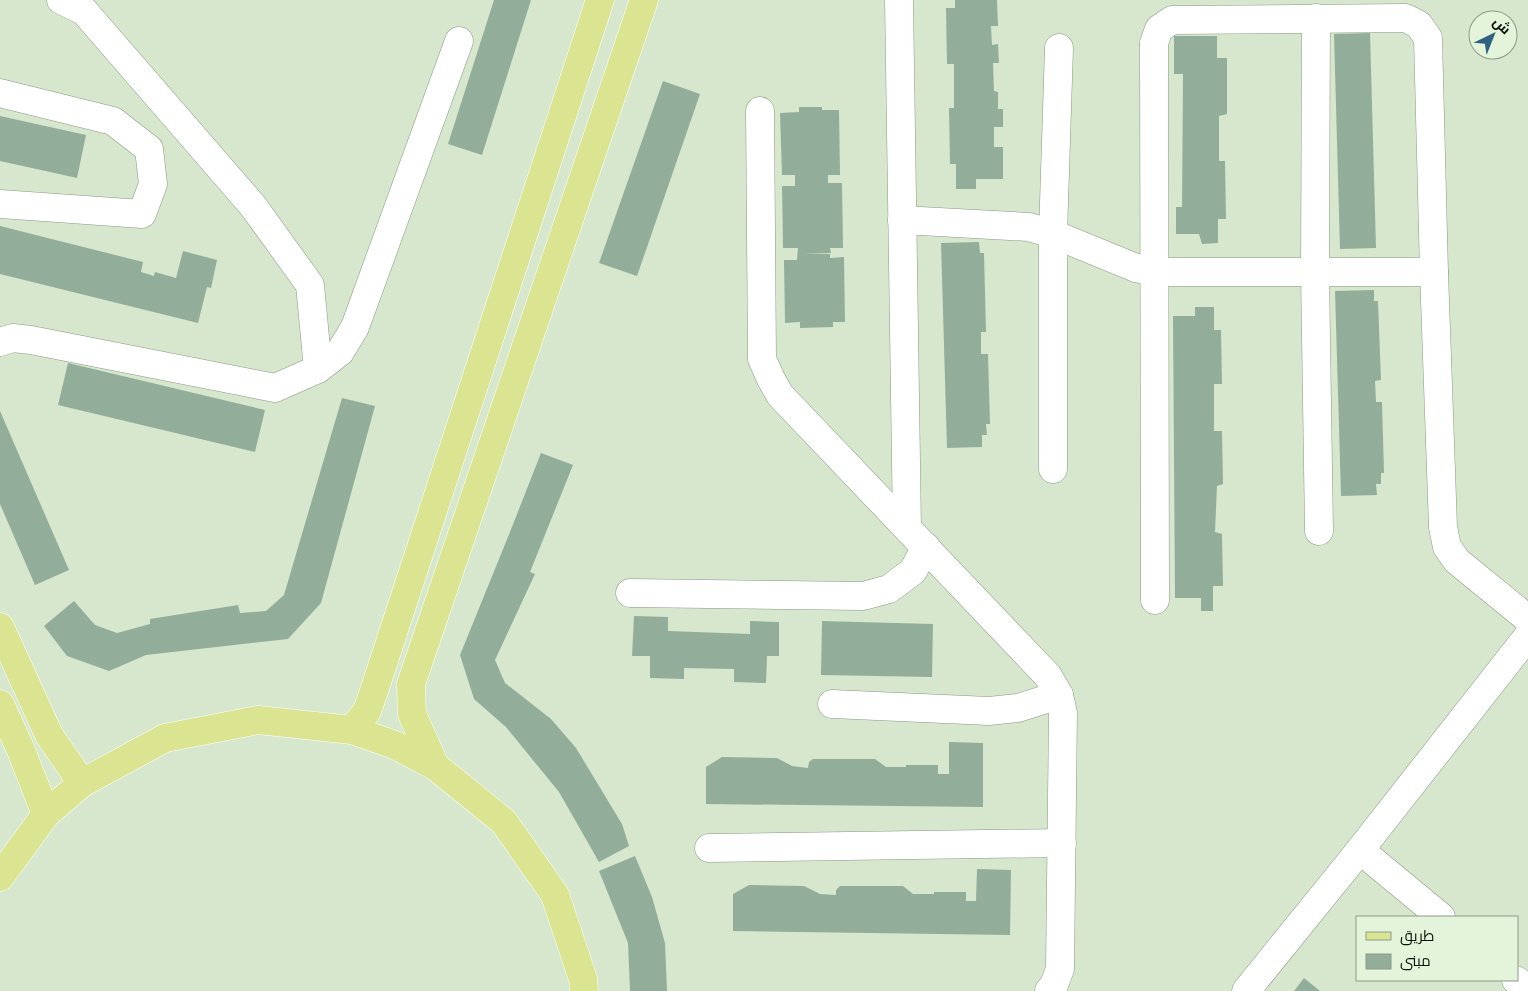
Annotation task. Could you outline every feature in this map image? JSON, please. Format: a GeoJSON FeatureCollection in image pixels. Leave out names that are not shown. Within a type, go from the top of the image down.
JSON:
{"type":"FeatureCollection","features":[{"type":"Feature","properties":{"kind":"main road"},"geometry":{"type":"LineString","coordinates":[[352,730],[367,711],[375,688],[600,0]]}},
{"type":"Feature","properties":{"kind":"main road"},"geometry":{"type":"LineString","coordinates":[[435,766],[412,714],[411,684],[644,0]]}},
{"type":"Feature","properties":{"kind":"main road"},"geometry":{"type":"LineString","coordinates":[[0,627],[49,735],[82,783]]}},
{"type":"Feature","properties":{"kind":"main road"},"geometry":{"type":"LineString","coordinates":[[0,704],[46,814]]}},
{"type":"Feature","properties":{"kind":"main road"},"geometry":{"type":"LineString","coordinates":[[0,877],[46,814],[82,783],[165,738],[258,720],[352,730],[395,745],[435,766],[504,822],[555,895],[583,979],[584,991]]}},
{"type":"Feature","properties":{"kind":"street"},"geometry":{"type":"LineString","coordinates":[[61,0],[84,10],[253,206],[310,285],[318,369]]}},
{"type":"Feature","properties":{"kind":"street"},"geometry":{"type":"LineString","coordinates":[[630,593],[863,596],[889,589],[913,571],[916,538],[902,220],[898,0]]}},
{"type":"Feature","properties":{"kind":"street"},"geometry":{"type":"LineString","coordinates":[[1316,18],[1315,272],[1319,531]]}},
{"type":"Feature","properties":{"kind":"street"},"geometry":{"type":"LineString","coordinates":[[1155,600],[1154,43],[1159,29],[1172,20],[1406,18],[1419,25],[1428,38],[1443,527],[1447,547],[1457,561],[1528,619]]}},
{"type":"Feature","properties":{"kind":"street"},"geometry":{"type":"LineString","coordinates":[[0,342],[13,338],[31,340],[275,388],[318,369],[340,352],[355,327],[459,40]]}},
{"type":"Feature","properties":{"kind":"street"},"geometry":{"type":"LineString","coordinates":[[1053,469],[1053,234],[1059,48]]}},
{"type":"Feature","properties":{"kind":"street"},"geometry":{"type":"LineString","coordinates":[[0,93],[113,121],[149,149],[153,184],[142,214],[0,204]]}},
{"type":"Feature","properties":{"kind":"street"},"geometry":{"type":"LineString","coordinates":[[760,111],[762,359],[771,379],[780,395],[1048,676],[1059,695],[1063,713],[1062,843],[1060,968],[1056,989]]}},
{"type":"Feature","properties":{"kind":"street"},"geometry":{"type":"LineString","coordinates":[[902,220],[1029,227],[1053,234],[1136,268],[1154,272],[1434,272]]}},
{"type":"Feature","properties":{"kind":"street"},"geometry":{"type":"LineString","coordinates":[[1246,991],[1360,850],[1528,636]]}},
{"type":"Feature","properties":{"kind":"street"},"geometry":{"type":"LineString","coordinates":[[832,704],[989,711],[1018,708],[1059,695]]}},
{"type":"Feature","properties":{"kind":"street"},"geometry":{"type":"LineString","coordinates":[[709,848],[1062,843]]}},
{"type":"Feature","properties":{"kind":"street"},"geometry":{"type":"LineString","coordinates":[[1360,850],[1440,916]]}},
{"type":"Feature","properties":{"kind":"street"},"geometry":{"type":"LineString","coordinates":[[1517,981],[1528,990]]}},
{"type":"Feature","properties":{"kind":"building"},"geometry":{"type":"Polygon","coordinates":[[[494,0],[531,0],[482,155],[448,144],[494,0]]]}},
{"type":"Feature","properties":{"kind":"building"},"geometry":{"type":"Polygon","coordinates":[[[955,0],[997,0],[998,26],[991,26],[992,45],[998,44],[999,63],[993,63],[994,91],[998,92],[998,109],[1003,109],[1003,127],[994,127],[994,147],[1003,147],[1003,179],[976,179],[976,189],[956,189],[956,164],[950,164],[949,108],[954,108],[954,64],[947,64],[946,8],[955,8],[955,0]]]}},
{"type":"Feature","properties":{"kind":"building"},"geometry":{"type":"Polygon","coordinates":[[[1370,33],[1376,248],[1340,249],[1334,34],[1370,33]]]}},
{"type":"Feature","properties":{"kind":"building"},"geometry":{"type":"Polygon","coordinates":[[[1174,36],[1217,36],[1217,58],[1227,58],[1227,114],[1219,116],[1219,161],[1225,161],[1226,219],[1218,219],[1218,243],[1202,244],[1199,234],[1176,234],[1176,207],[1182,207],[1183,74],[1174,74],[1174,36]]]}},
{"type":"Feature","properties":{"kind":"building"},"geometry":{"type":"Polygon","coordinates":[[[663,81],[700,94],[637,276],[599,263],[663,81]]]}},
{"type":"Feature","properties":{"kind":"building"},"geometry":{"type":"Polygon","coordinates":[[[799,107],[822,107],[822,110],[839,110],[840,175],[828,175],[828,183],[842,183],[843,248],[830,248],[831,253],[803,254],[830,254],[830,258],[844,257],[845,322],[833,322],[833,327],[800,328],[800,322],[785,323],[784,260],[797,260],[798,248],[783,248],[782,186],[795,186],[795,175],[782,175],[780,113],[799,112],[799,107]]]}},
{"type":"Feature","properties":{"kind":"building"},"geometry":{"type":"Polygon","coordinates":[[[0,116],[86,135],[77,178],[0,161],[0,116]]]}},
{"type":"Feature","properties":{"kind":"building"},"geometry":{"type":"Polygon","coordinates":[[[0,226],[143,262],[141,272],[154,276],[155,272],[176,278],[183,251],[217,260],[211,288],[207,287],[198,323],[0,274],[0,226]]]}},
{"type":"Feature","properties":{"kind":"building"},"geometry":{"type":"Polygon","coordinates":[[[979,242],[980,253],[984,253],[986,332],[981,332],[981,354],[988,354],[990,424],[986,424],[987,435],[982,435],[982,447],[947,448],[941,243],[979,242]]]}},
{"type":"Feature","properties":{"kind":"building"},"geometry":{"type":"Polygon","coordinates":[[[1374,290],[1374,301],[1378,301],[1381,380],[1375,381],[1376,402],[1382,402],[1384,473],[1381,473],[1381,484],[1376,484],[1377,495],[1341,496],[1335,291],[1374,290]]]}},
{"type":"Feature","properties":{"kind":"building"},"geometry":{"type":"Polygon","coordinates":[[[1195,307],[1214,307],[1214,330],[1221,330],[1222,384],[1214,384],[1214,431],[1222,431],[1223,484],[1217,486],[1215,532],[1222,534],[1223,586],[1213,586],[1213,611],[1201,611],[1201,598],[1175,598],[1173,316],[1195,316],[1195,307]]]}},
{"type":"Feature","properties":{"kind":"building"},"geometry":{"type":"Polygon","coordinates":[[[68,363],[265,410],[255,452],[58,405],[68,363]]]}},
{"type":"Feature","properties":{"kind":"building"},"geometry":{"type":"Polygon","coordinates":[[[342,398],[375,406],[321,603],[288,639],[146,655],[109,671],[67,656],[44,626],[74,601],[95,625],[117,633],[150,624],[150,619],[238,605],[240,613],[266,611],[284,595],[342,398]]]}},
{"type":"Feature","properties":{"kind":"building"},"geometry":{"type":"Polygon","coordinates":[[[0,411],[69,570],[35,585],[0,504],[0,411]]]}},
{"type":"Feature","properties":{"kind":"building"},"geometry":{"type":"Polygon","coordinates":[[[541,453],[573,465],[530,572],[535,574],[495,660],[505,683],[551,719],[576,748],[622,824],[629,846],[599,862],[559,792],[506,727],[474,699],[460,655],[541,453]]]}},
{"type":"Feature","properties":{"kind":"building"},"geometry":{"type":"Polygon","coordinates":[[[634,616],[668,617],[668,631],[750,634],[750,621],[779,622],[779,656],[767,656],[766,683],[734,682],[734,669],[684,668],[684,679],[650,678],[650,656],[632,656],[634,616]]]}},
{"type":"Feature","properties":{"kind":"building"},"geometry":{"type":"Polygon","coordinates":[[[822,621],[933,624],[932,677],[821,675],[822,621]]]}},
{"type":"Feature","properties":{"kind":"building"},"geometry":{"type":"Polygon","coordinates":[[[949,742],[983,743],[983,807],[706,804],[706,767],[722,757],[777,758],[792,766],[808,768],[809,762],[813,759],[875,759],[886,767],[938,765],[938,774],[949,774],[949,742]]]}},
{"type":"Feature","properties":{"kind":"building"},"geometry":{"type":"Polygon","coordinates":[[[635,856],[652,897],[665,943],[667,991],[630,991],[628,943],[599,871],[635,856]]]}},
{"type":"Feature","properties":{"kind":"building"},"geometry":{"type":"Polygon","coordinates":[[[977,869],[1011,870],[1010,935],[733,931],[733,894],[749,885],[804,886],[820,894],[836,895],[836,890],[840,886],[903,886],[913,894],[966,892],[966,901],[976,901],[977,869]]]}},
{"type":"Feature","properties":{"kind":"building"},"geometry":{"type":"Polygon","coordinates":[[[1304,978],[1320,991],[1294,991],[1304,978]]]}}]}
